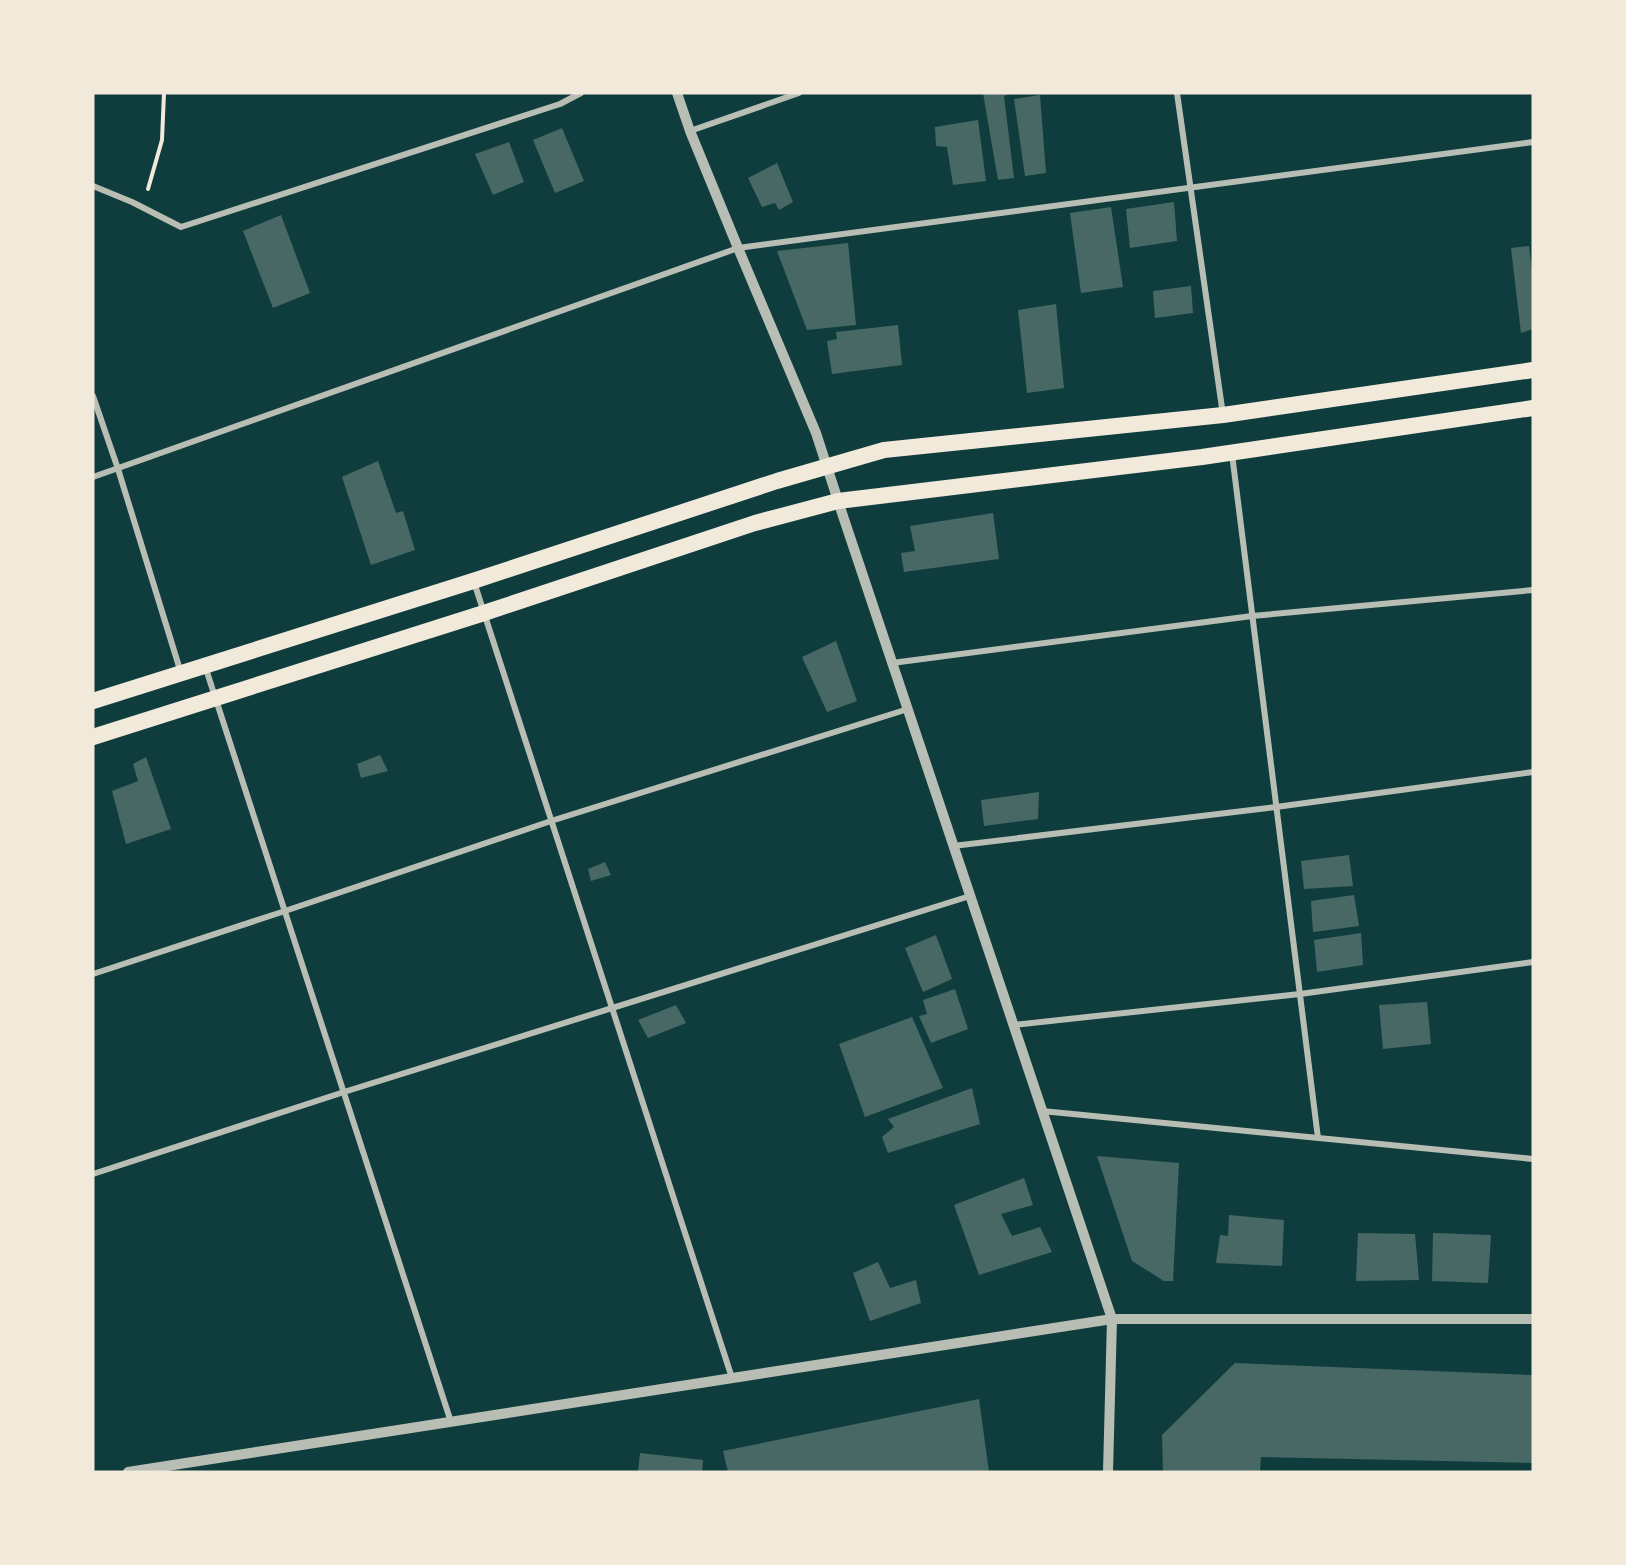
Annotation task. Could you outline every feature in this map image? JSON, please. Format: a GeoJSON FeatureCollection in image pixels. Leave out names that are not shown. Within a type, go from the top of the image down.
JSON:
{"type":"FeatureCollection","features":[{"type":"Feature","properties":{"kind":"highway"},"geometry":{"type":"LineString","coordinates":[[93,701],[473,581],[766,485],[884,450],[1223,415],[1533,370]]}},
{"type":"Feature","properties":{"kind":"highway"},"geometry":{"type":"LineString","coordinates":[[93,737],[756,524],[838,501],[1232,453],[1533,408]]}},
{"type":"Feature","properties":{"kind":"street"},"geometry":{"type":"LineString","coordinates":[[93,186],[181,227],[560,104],[581,93]]}},
{"type":"Feature","properties":{"kind":"street"},"geometry":{"type":"LineString","coordinates":[[677,93],[690,131],[816,433],[1112,1319],[1108,1472]]}},
{"type":"Feature","properties":{"kind":"street"},"geometry":{"type":"LineString","coordinates":[[690,131],[799,93]]}},
{"type":"Feature","properties":{"kind":"street"},"geometry":{"type":"LineString","coordinates":[[1177,93],[1223,415]]}},
{"type":"Feature","properties":{"kind":"street"},"geometry":{"type":"LineString","coordinates":[[93,477],[738,248],[1533,142]]}},
{"type":"Feature","properties":{"kind":"street"},"geometry":{"type":"LineString","coordinates":[[93,396],[118,469],[181,674]]}},
{"type":"Feature","properties":{"kind":"street"},"geometry":{"type":"LineString","coordinates":[[1232,453],[1318,1138]]}},
{"type":"Feature","properties":{"kind":"street"},"geometry":{"type":"LineString","coordinates":[[473,581],[732,1378]]}},
{"type":"Feature","properties":{"kind":"street"},"geometry":{"type":"LineString","coordinates":[[892,663],[1252,616],[1533,590]]}},
{"type":"Feature","properties":{"kind":"street"},"geometry":{"type":"LineString","coordinates":[[205,665],[451,1422]]}},
{"type":"Feature","properties":{"kind":"street"},"geometry":{"type":"LineString","coordinates":[[93,974],[551,821],[908,709]]}},
{"type":"Feature","properties":{"kind":"street"},"geometry":{"type":"LineString","coordinates":[[953,846],[1276,807],[1533,772]]}},
{"type":"Feature","properties":{"kind":"street"},"geometry":{"type":"LineString","coordinates":[[93,1174],[344,1092],[970,896]]}},
{"type":"Feature","properties":{"kind":"street"},"geometry":{"type":"LineString","coordinates":[[1013,1025],[1300,994],[1533,962]]}},
{"type":"Feature","properties":{"kind":"street"},"geometry":{"type":"LineString","coordinates":[[1042,1111],[1533,1159]]}},
{"type":"Feature","properties":{"kind":"street"},"geometry":{"type":"LineString","coordinates":[[128,1472],[1112,1319],[1533,1319]]}},
{"type":"Feature","properties":{"kind":"path"},"geometry":{"type":"LineString","coordinates":[[142,207],[162,140],[164,93]]}},
{"type":"Feature","properties":{"kind":"building"},"geometry":{"type":"Polygon","coordinates":[[[983,93],[1012,93],[1004,96],[1014,178],[998,180],[983,93]]]}},
{"type":"Feature","properties":{"kind":"building"},"geometry":{"type":"Polygon","coordinates":[[[1040,95],[1046,173],[1025,176],[1014,99],[1040,95]]]}},
{"type":"Feature","properties":{"kind":"building"},"geometry":{"type":"Polygon","coordinates":[[[978,120],[986,181],[953,185],[947,147],[936,146],[935,127],[978,120]]]}},
{"type":"Feature","properties":{"kind":"building"},"geometry":{"type":"Polygon","coordinates":[[[562,128],[584,181],[555,193],[533,140],[562,128]]]}},
{"type":"Feature","properties":{"kind":"building"},"geometry":{"type":"Polygon","coordinates":[[[509,142],[524,182],[493,195],[475,154],[509,142]]]}},
{"type":"Feature","properties":{"kind":"building"},"geometry":{"type":"Polygon","coordinates":[[[777,163],[793,202],[779,210],[775,203],[762,207],[748,178],[777,163]]]}},
{"type":"Feature","properties":{"kind":"building"},"geometry":{"type":"Polygon","coordinates":[[[1174,202],[1177,241],[1130,248],[1126,209],[1174,202]]]}},
{"type":"Feature","properties":{"kind":"building"},"geometry":{"type":"Polygon","coordinates":[[[1111,207],[1123,287],[1081,293],[1070,213],[1111,207]]]}},
{"type":"Feature","properties":{"kind":"building"},"geometry":{"type":"Polygon","coordinates":[[[281,215],[310,293],[273,308],[243,231],[281,215]]]}},
{"type":"Feature","properties":{"kind":"building"},"geometry":{"type":"Polygon","coordinates":[[[848,243],[856,325],[807,330],[777,251],[848,243]]]}},
{"type":"Feature","properties":{"kind":"building"},"geometry":{"type":"Polygon","coordinates":[[[1529,246],[1533,279],[1533,329],[1521,333],[1511,248],[1529,246]]]}},
{"type":"Feature","properties":{"kind":"building"},"geometry":{"type":"Polygon","coordinates":[[[1191,286],[1193,313],[1155,318],[1153,291],[1191,286]]]}},
{"type":"Feature","properties":{"kind":"building"},"geometry":{"type":"Polygon","coordinates":[[[1056,304],[1064,388],[1027,393],[1018,310],[1056,304]]]}},
{"type":"Feature","properties":{"kind":"building"},"geometry":{"type":"Polygon","coordinates":[[[898,325],[902,365],[832,374],[827,341],[837,339],[836,332],[898,325]]]}},
{"type":"Feature","properties":{"kind":"building"},"geometry":{"type":"Polygon","coordinates":[[[378,461],[396,513],[403,511],[415,550],[371,565],[342,477],[378,461]]]}},
{"type":"Feature","properties":{"kind":"building"},"geometry":{"type":"Polygon","coordinates":[[[993,513],[999,559],[904,572],[901,553],[915,551],[910,526],[993,513]]]}},
{"type":"Feature","properties":{"kind":"building"},"geometry":{"type":"Polygon","coordinates":[[[836,641],[857,701],[827,712],[802,657],[836,641]]]}},
{"type":"Feature","properties":{"kind":"building"},"geometry":{"type":"Polygon","coordinates":[[[380,755],[388,771],[361,778],[357,764],[380,755]]]}},
{"type":"Feature","properties":{"kind":"building"},"geometry":{"type":"Polygon","coordinates":[[[146,757],[171,829],[126,844],[112,791],[138,781],[133,764],[146,757]]]}},
{"type":"Feature","properties":{"kind":"building"},"geometry":{"type":"Polygon","coordinates":[[[1039,792],[1038,819],[984,826],[981,800],[1039,792]]]}},
{"type":"Feature","properties":{"kind":"building"},"geometry":{"type":"Polygon","coordinates":[[[1349,855],[1353,886],[1304,889],[1301,861],[1349,855]]]}},
{"type":"Feature","properties":{"kind":"building"},"geometry":{"type":"Polygon","coordinates":[[[605,862],[611,875],[591,881],[588,869],[605,862]]]}},
{"type":"Feature","properties":{"kind":"building"},"geometry":{"type":"Polygon","coordinates":[[[1354,895],[1359,926],[1313,932],[1311,901],[1354,895]]]}},
{"type":"Feature","properties":{"kind":"building"},"geometry":{"type":"Polygon","coordinates":[[[1361,933],[1363,965],[1317,972],[1314,940],[1361,933]]]}},
{"type":"Feature","properties":{"kind":"building"},"geometry":{"type":"Polygon","coordinates":[[[936,935],[952,979],[923,992],[905,948],[936,935]]]}},
{"type":"Feature","properties":{"kind":"building"},"geometry":{"type":"Polygon","coordinates":[[[955,989],[968,1029],[931,1043],[919,1016],[927,1014],[923,1000],[955,989]]]}},
{"type":"Feature","properties":{"kind":"building"},"geometry":{"type":"Polygon","coordinates":[[[1427,1002],[1431,1044],[1383,1049],[1379,1005],[1427,1002]]]}},
{"type":"Feature","properties":{"kind":"building"},"geometry":{"type":"Polygon","coordinates":[[[676,1005],[686,1023],[648,1038],[638,1020],[676,1005]]]}},
{"type":"Feature","properties":{"kind":"building"},"geometry":{"type":"Polygon","coordinates":[[[912,1017],[943,1088],[865,1117],[839,1044],[912,1017]]]}},
{"type":"Feature","properties":{"kind":"building"},"geometry":{"type":"Polygon","coordinates":[[[972,1088],[980,1124],[888,1153],[882,1137],[894,1127],[888,1119],[972,1088]]]}},
{"type":"Feature","properties":{"kind":"building"},"geometry":{"type":"Polygon","coordinates":[[[1097,1156],[1179,1163],[1173,1281],[1164,1281],[1132,1261],[1097,1156]]]}},
{"type":"Feature","properties":{"kind":"building"},"geometry":{"type":"Polygon","coordinates":[[[1024,1178],[1033,1205],[1001,1214],[1012,1236],[1040,1227],[1052,1252],[979,1275],[954,1205],[1024,1178]]]}},
{"type":"Feature","properties":{"kind":"building"},"geometry":{"type":"Polygon","coordinates":[[[1229,1215],[1284,1220],[1282,1266],[1216,1263],[1220,1235],[1228,1236],[1229,1215]]]}},
{"type":"Feature","properties":{"kind":"building"},"geometry":{"type":"Polygon","coordinates":[[[1358,1233],[1415,1234],[1419,1280],[1356,1281],[1358,1233]]]}},
{"type":"Feature","properties":{"kind":"building"},"geometry":{"type":"Polygon","coordinates":[[[1433,1233],[1491,1235],[1488,1283],[1432,1281],[1433,1233]]]}},
{"type":"Feature","properties":{"kind":"building"},"geometry":{"type":"Polygon","coordinates":[[[878,1262],[890,1288],[916,1280],[921,1303],[870,1321],[853,1273],[878,1262]]]}},
{"type":"Feature","properties":{"kind":"building"},"geometry":{"type":"Polygon","coordinates":[[[1235,1363],[1533,1375],[1533,1463],[1261,1457],[1260,1472],[1163,1472],[1162,1435],[1235,1363]]]}},
{"type":"Feature","properties":{"kind":"building"},"geometry":{"type":"Polygon","coordinates":[[[979,1399],[989,1472],[728,1472],[723,1451],[979,1399]]]}},
{"type":"Feature","properties":{"kind":"building"},"geometry":{"type":"Polygon","coordinates":[[[640,1453],[703,1460],[702,1472],[638,1472],[640,1453]]]}}]}
